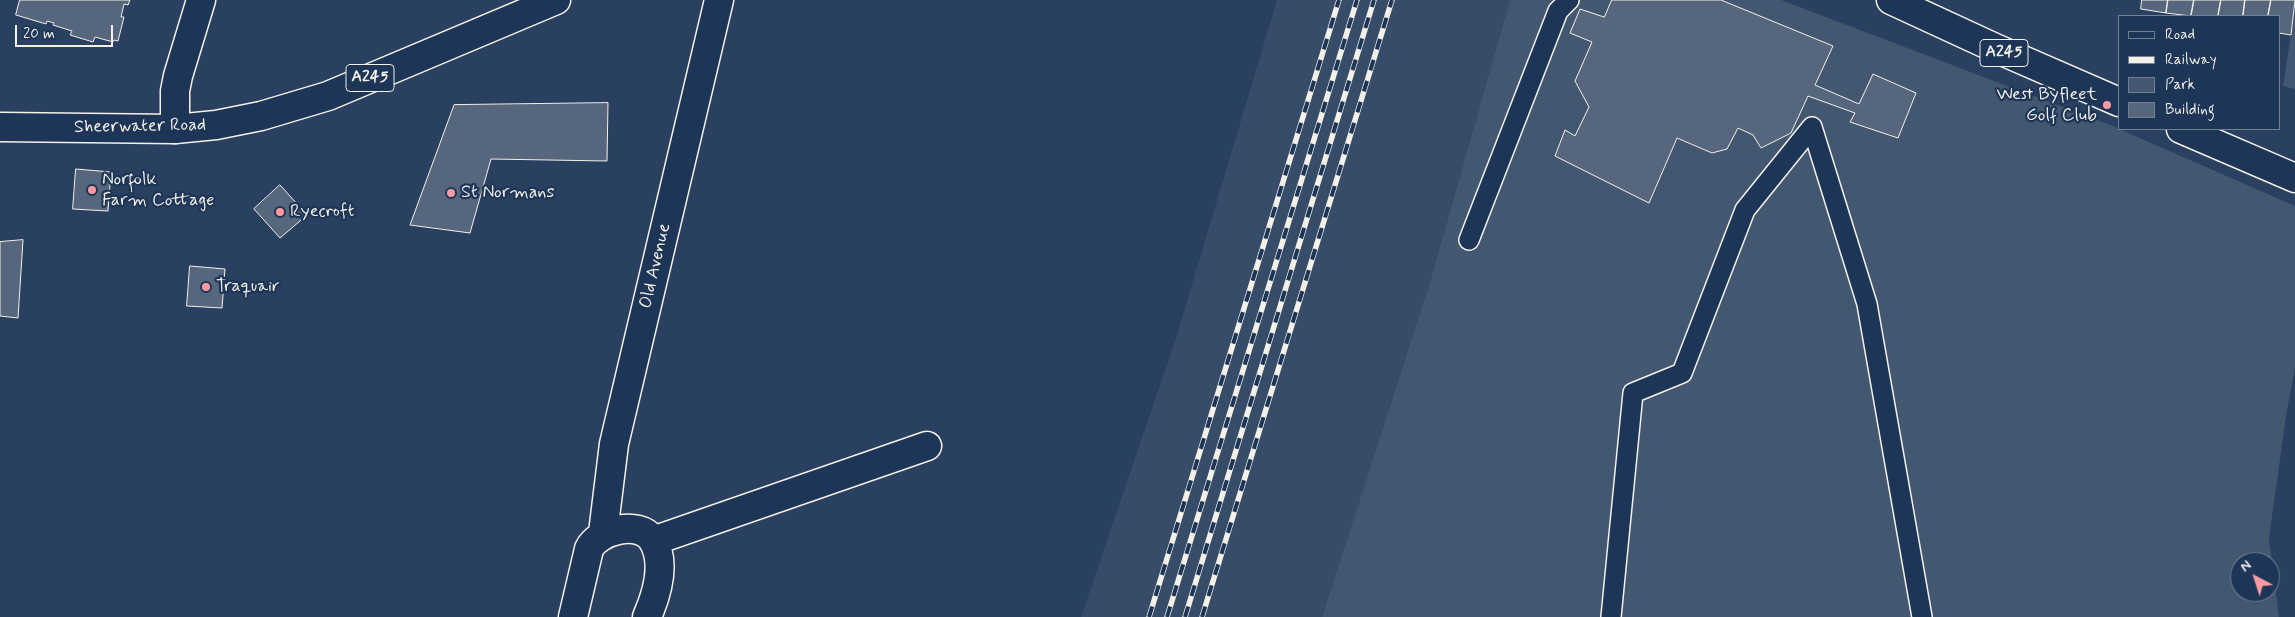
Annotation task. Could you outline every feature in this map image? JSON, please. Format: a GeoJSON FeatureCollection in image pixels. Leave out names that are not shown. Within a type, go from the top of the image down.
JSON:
{"type":"FeatureCollection","features":[{"type":"Feature","properties":{"kind":"street"},"geometry":{"type":"LineString","coordinates":[[175,129],[177,84],[202,0]]}},
{"type":"Feature","properties":{"kind":"street","name":"Sheerwater Road"},"geometry":{"type":"LineString","coordinates":[[0,128],[175,129],[216,125],[261,116],[328,96],[556,0]]}},
{"type":"Feature","properties":{"kind":"street","name":"Old Avenue"},"geometry":{"type":"LineString","coordinates":[[603,534],[614,444],[719,0]]}},
{"type":"Feature","properties":{"kind":"street","name":"A245"},"geometry":{"type":"LineString","coordinates":[[1891,0],[2118,102]]}},
{"type":"Feature","properties":{"kind":"street"},"geometry":{"type":"LineString","coordinates":[[2183,130],[2295,178]]}},
{"type":"Feature","properties":{"kind":"street"},"geometry":{"type":"LineString","coordinates":[[653,541],[927,446]]}},
{"type":"Feature","properties":{"kind":"street"},"geometry":{"type":"LineString","coordinates":[[573,617],[589,549],[597,537],[603,534],[636,530],[646,532],[653,541],[658,560],[659,573],[655,597],[647,617]]}},
{"type":"Feature","properties":{"kind":"lane"},"geometry":{"type":"LineString","coordinates":[[1469,240],[1558,12],[1569,0]]}},
{"type":"Feature","properties":{"kind":"lane"},"geometry":{"type":"LineString","coordinates":[[1610,617],[1633,393],[1682,373],[1745,210],[1812,127],[1868,304],[1922,617]]}},
{"type":"Feature","properties":{"kind":"shaded area"},"geometry":{"type":"Polygon","coordinates":[[[1277,0],[1510,0],[1430,282],[1322,617],[1081,617],[1177,335],[1277,0]]]}},
{"type":"Feature","properties":{"kind":"green space","name":"West Byfleet Golf Club"},"geometry":{"type":"Polygon","coordinates":[[[1510,0],[1781,0],[2110,125],[2295,206],[2295,367],[2286,416],[2269,538],[2271,552],[2230,552],[2230,602],[2277,602],[2279,617],[1322,617],[1430,282],[1510,0]]]}},
{"type":"Feature","properties":{"kind":"green space"},"geometry":{"type":"Polygon","coordinates":[[[2295,8],[2295,89],[2283,86],[2295,8]]]}},
{"type":"Feature","properties":{"kind":"building"},"geometry":{"type":"Polygon","coordinates":[[[20,0],[130,0],[128,5],[124,4],[121,17],[124,17],[118,41],[114,40],[113,42],[95,37],[93,42],[70,35],[72,31],[53,25],[54,23],[47,21],[46,24],[16,15],[20,0]]]}},
{"type":"Feature","properties":{"kind":"building"},"geometry":{"type":"Polygon","coordinates":[[[1612,0],[1721,0],[1833,46],[1815,85],[1859,104],[1873,74],[1916,93],[1898,138],[1850,122],[1855,113],[1808,96],[1791,133],[1761,148],[1753,135],[1738,128],[1727,149],[1712,153],[1677,138],[1649,203],[1555,156],[1565,130],[1575,136],[1589,107],[1575,81],[1592,42],[1570,33],[1580,9],[1604,17],[1612,0]]]}},
{"type":"Feature","properties":{"kind":"building"},"geometry":{"type":"Polygon","coordinates":[[[2142,0],[2168,0],[2166,13],[2141,9],[2142,0]]]}},
{"type":"Feature","properties":{"kind":"building"},"geometry":{"type":"Polygon","coordinates":[[[2168,0],[2194,0],[2191,15],[2166,13],[2168,0]]]}},
{"type":"Feature","properties":{"kind":"building"},"geometry":{"type":"Polygon","coordinates":[[[2194,0],[2221,0],[2218,15],[2191,15],[2194,0]]]}},
{"type":"Feature","properties":{"kind":"building"},"geometry":{"type":"Polygon","coordinates":[[[2221,0],[2245,0],[2243,15],[2218,15],[2221,0]]]}},
{"type":"Feature","properties":{"kind":"building"},"geometry":{"type":"Polygon","coordinates":[[[2245,0],[2271,0],[2268,15],[2243,15],[2245,0]]]}},
{"type":"Feature","properties":{"kind":"building"},"geometry":{"type":"Polygon","coordinates":[[[2271,0],[2295,0],[2291,35],[2280,33],[2280,15],[2268,15],[2271,0]]]}},
{"type":"Feature","properties":{"kind":"building","name":"St Normans"},"geometry":{"type":"Polygon","coordinates":[[[608,103],[607,161],[491,159],[470,233],[410,225],[454,105],[608,103]]]}},
{"type":"Feature","properties":{"kind":"building","name":"Norfolk Farm Cottage"},"geometry":{"type":"Polygon","coordinates":[[[76,169],[111,172],[108,211],[73,209],[76,169]]]}},
{"type":"Feature","properties":{"kind":"building","name":"Ryecroft"},"geometry":{"type":"Polygon","coordinates":[[[280,185],[307,215],[280,238],[254,209],[280,185]]]}},
{"type":"Feature","properties":{"kind":"building"},"geometry":{"type":"Polygon","coordinates":[[[23,240],[18,318],[0,316],[0,242],[23,240]]]}},
{"type":"Feature","properties":{"kind":"building","name":"Traquair"},"geometry":{"type":"Polygon","coordinates":[[[190,266],[225,269],[222,308],[187,306],[190,266]]]}},
{"type":"Feature","properties":{"kind":"railway"},"geometry":{"type":"LineString","coordinates":[[1149,617],[1339,0]]}},
{"type":"Feature","properties":{"kind":"railway"},"geometry":{"type":"LineString","coordinates":[[1167,617],[1357,0]]}},
{"type":"Feature","properties":{"kind":"railway"},"geometry":{"type":"LineString","coordinates":[[1185,617],[1374,0]]}},
{"type":"Feature","properties":{"kind":"railway"},"geometry":{"type":"LineString","coordinates":[[1202,617],[1392,0]]}},
{"type":"Feature","properties":{"kind":"place","name":"West Byfleet Golf Club"},"geometry":{"type":"Point","coordinates":[2107,105]}},
{"type":"Feature","properties":{"kind":"place","name":"Norfolk Farm Cottage"},"geometry":{"type":"Point","coordinates":[92,190]}},
{"type":"Feature","properties":{"kind":"place","name":"St Normans"},"geometry":{"type":"Point","coordinates":[451,193]}},
{"type":"Feature","properties":{"kind":"place","name":"Ryecroft"},"geometry":{"type":"Point","coordinates":[280,212]}},
{"type":"Feature","properties":{"kind":"place","name":"Traquair"},"geometry":{"type":"Point","coordinates":[206,287]}}]}
